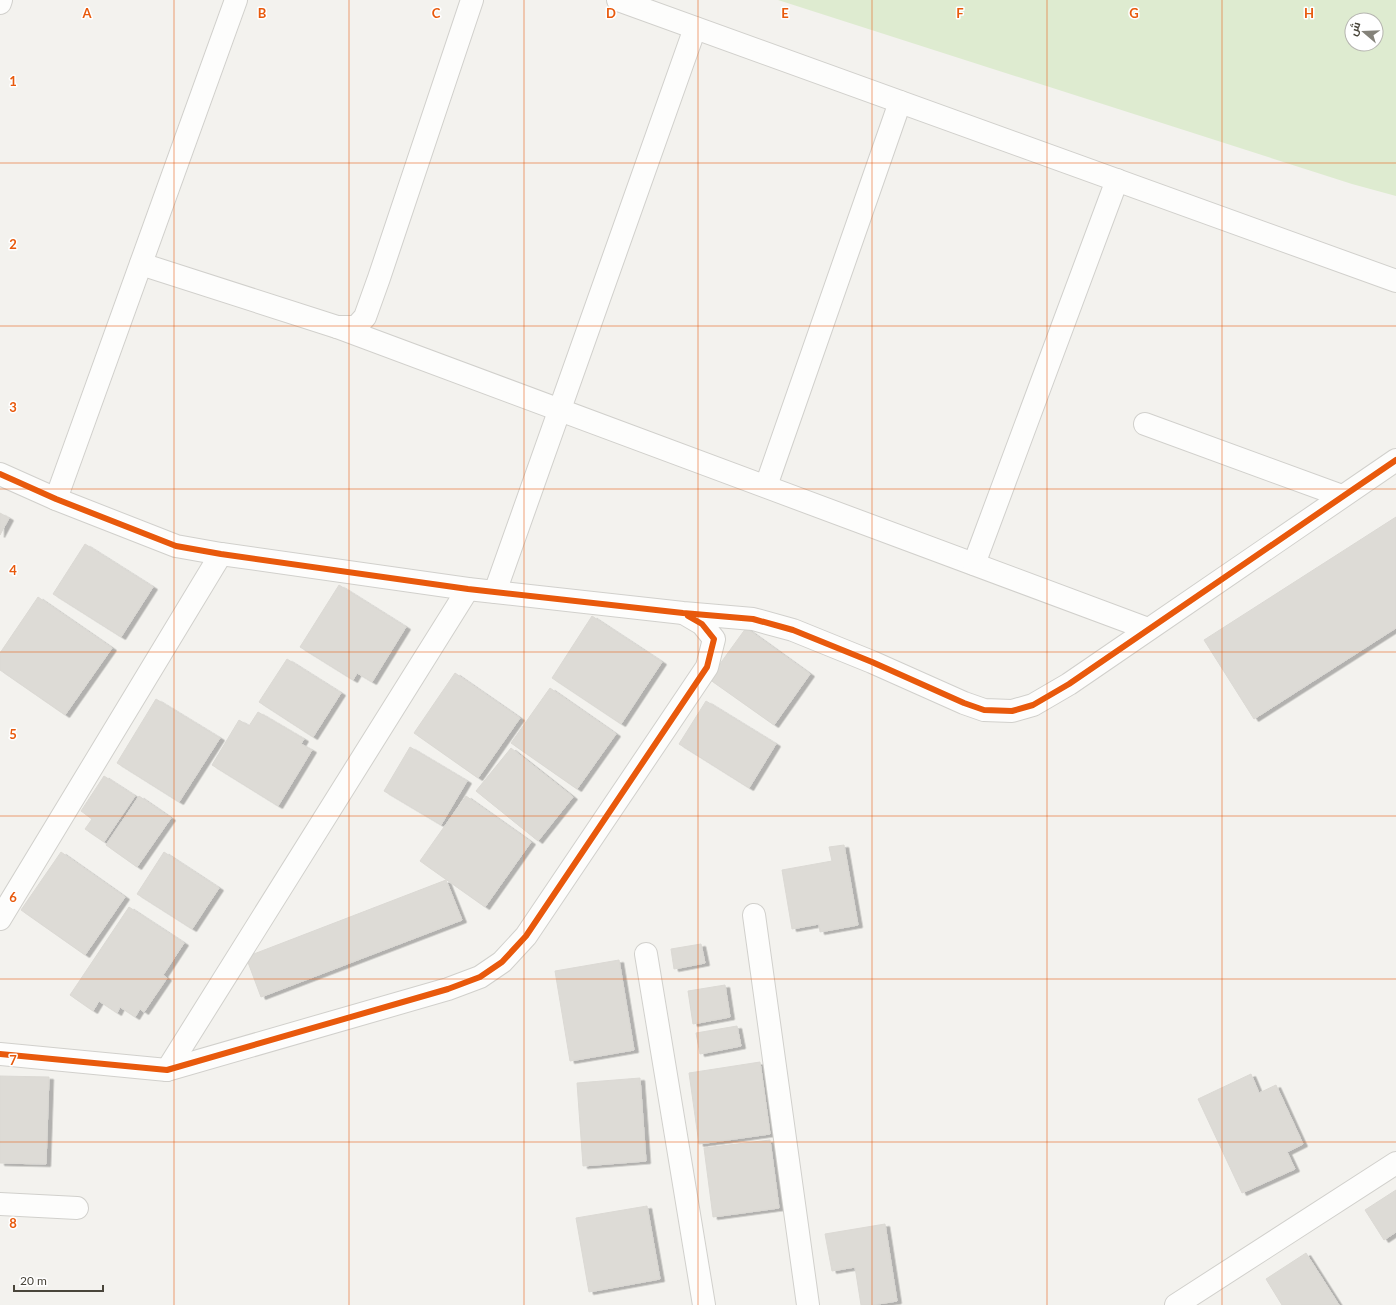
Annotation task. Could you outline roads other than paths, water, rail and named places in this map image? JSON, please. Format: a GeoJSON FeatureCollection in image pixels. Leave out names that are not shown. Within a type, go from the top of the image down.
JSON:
{"type":"FeatureCollection","features":[{"type":"Feature","properties":{"kind":"street"},"geometry":{"type":"LineString","coordinates":[[56,499],[236,0]]}},
{"type":"Feature","properties":{"kind":"street"},"geometry":{"type":"LineString","coordinates":[[337,327],[356,327],[365,317],[382,271],[472,0]]}},
{"type":"Feature","properties":{"kind":"street"},"geometry":{"type":"LineString","coordinates":[[618,0],[1396,281]]}},
{"type":"Feature","properties":{"kind":"street"},"geometry":{"type":"LineString","coordinates":[[495,592],[695,28]]}},
{"type":"Feature","properties":{"kind":"street"},"geometry":{"type":"LineString","coordinates":[[766,486],[900,102]]}},
{"type":"Feature","properties":{"kind":"street"},"geometry":{"type":"LineString","coordinates":[[974,564],[1117,180]]}},
{"type":"Feature","properties":{"kind":"street"},"geometry":{"type":"LineString","coordinates":[[141,264],[337,327],[1148,629]]}},
{"type":"Feature","properties":{"kind":"street"},"geometry":{"type":"LineString","coordinates":[[1145,424],[1342,496]]}},
{"type":"Feature","properties":{"kind":"street"},"geometry":{"type":"LineString","coordinates":[[0,474],[56,499],[176,546],[221,554],[468,589],[683,613],[753,619],[793,630],[872,662],[964,703],[984,710],[1012,711],[1033,705],[1070,684],[1396,460]]}},
{"type":"Feature","properties":{"kind":"street"},"geometry":{"type":"LineString","coordinates":[[0,919],[221,554]]}},
{"type":"Feature","properties":{"kind":"street"},"geometry":{"type":"LineString","coordinates":[[167,1070],[468,589]]}},
{"type":"Feature","properties":{"kind":"street"},"geometry":{"type":"LineString","coordinates":[[0,1054],[167,1070],[448,989],[480,977],[502,962],[526,936],[707,667],[714,639],[702,624],[683,613]]}},
{"type":"Feature","properties":{"kind":"street"},"geometry":{"type":"LineString","coordinates":[[754,914],[808,1305]]}},
{"type":"Feature","properties":{"kind":"street"},"geometry":{"type":"LineString","coordinates":[[646,954],[704,1305]]}},
{"type":"Feature","properties":{"kind":"street"},"geometry":{"type":"LineString","coordinates":[[1176,1305],[1396,1163]]}},
{"type":"Feature","properties":{"kind":"street"},"geometry":{"type":"LineString","coordinates":[[0,1204],[77,1208]]}}]}
